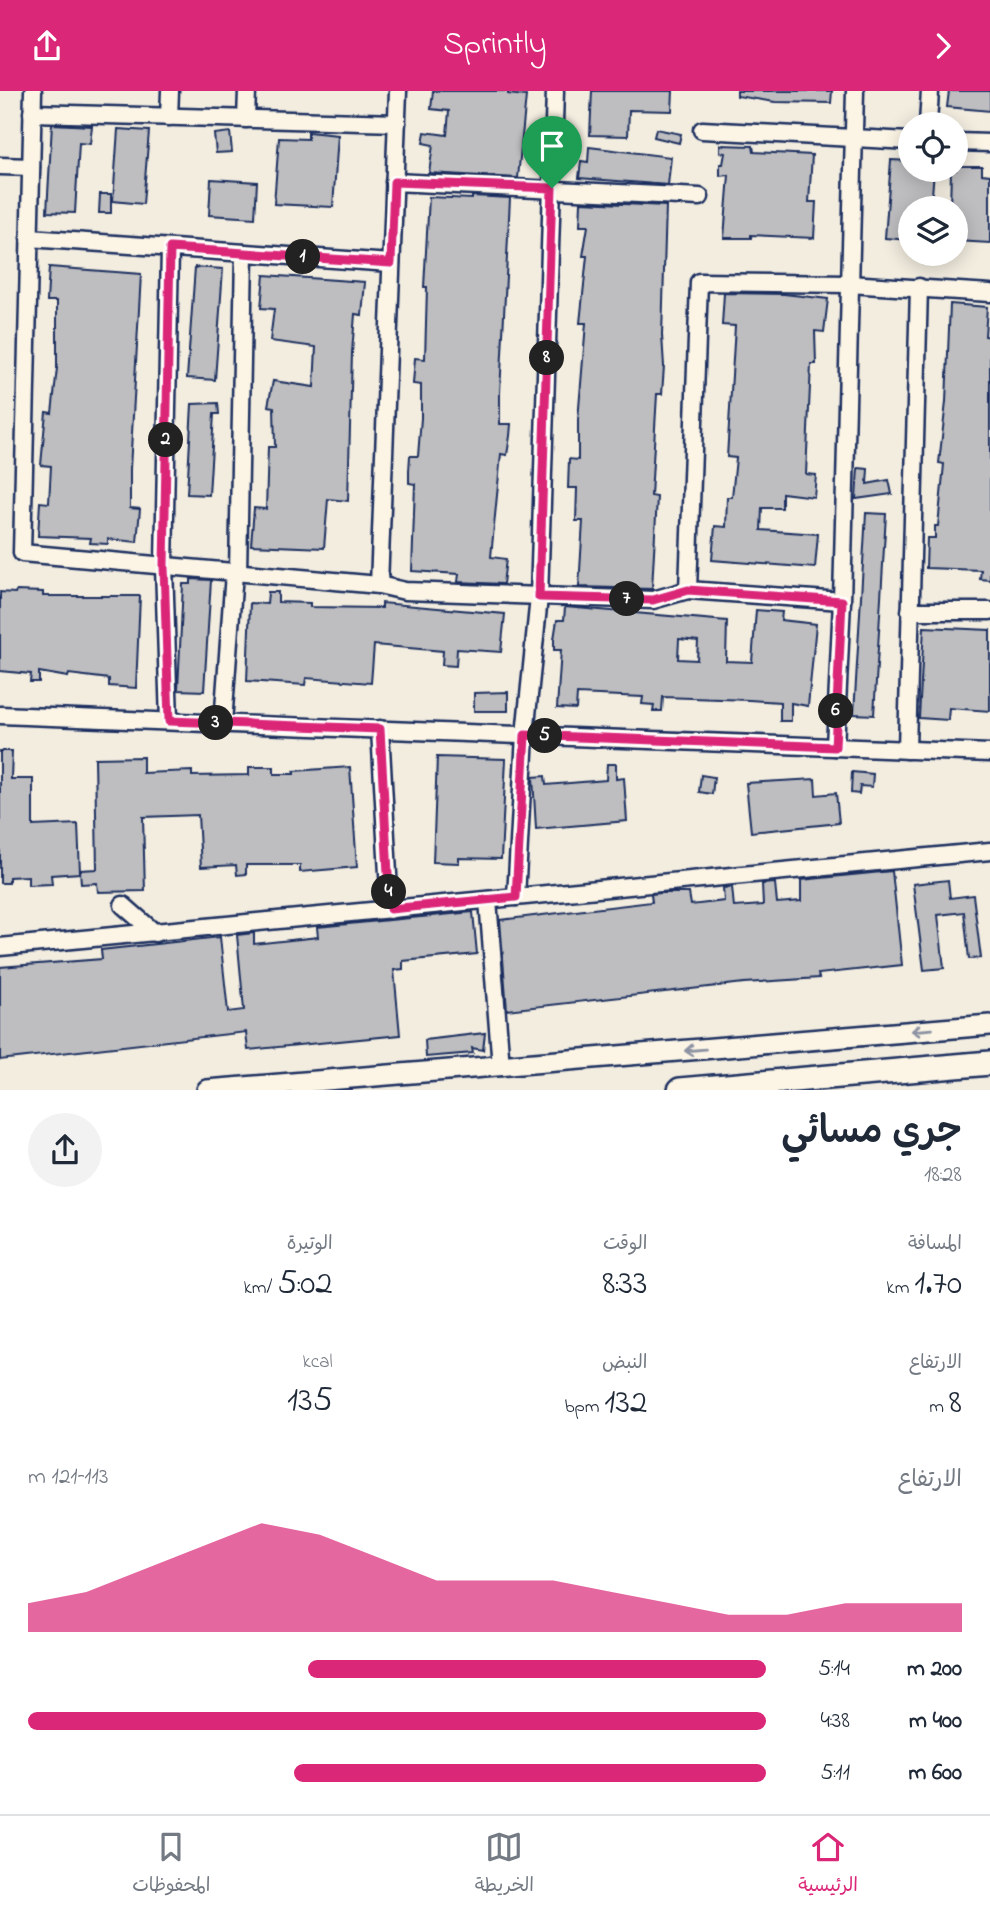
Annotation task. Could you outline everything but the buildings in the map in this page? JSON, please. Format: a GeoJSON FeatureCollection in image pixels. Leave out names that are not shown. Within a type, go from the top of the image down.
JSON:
{"type":"FeatureCollection","features":[{"type":"Feature","properties":{"kind":"highway"},"geometry":{"type":"LineString","coordinates":[[680,1090],[990,1060]]}},
{"type":"Feature","properties":{"kind":"main road"},"geometry":{"type":"LineString","coordinates":[[207,1090],[990,1024]]}},
{"type":"Feature","properties":{"kind":"street"},"geometry":{"type":"LineString","coordinates":[[33,91],[22,553],[379,585],[405,591],[653,600],[688,590],[842,601]]}},
{"type":"Feature","properties":{"kind":"street"},"geometry":{"type":"LineString","coordinates":[[169,117],[170,91]]}},
{"type":"Feature","properties":{"kind":"street"},"geometry":{"type":"LineString","coordinates":[[246,119],[247,91]]}},
{"type":"Feature","properties":{"kind":"street"},"geometry":{"type":"LineString","coordinates":[[379,585],[398,91]]}},
{"type":"Feature","properties":{"kind":"street"},"geometry":{"type":"LineString","coordinates":[[516,897],[525,735],[539,597],[555,91]]}},
{"type":"Feature","properties":{"kind":"street"},"geometry":{"type":"LineString","coordinates":[[835,747],[842,601],[855,91]]}},
{"type":"Feature","properties":{"kind":"street"},"geometry":{"type":"LineString","coordinates":[[929,112],[930,91]]}},
{"type":"Feature","properties":{"kind":"street"},"geometry":{"type":"LineString","coordinates":[[32,113],[397,123]]}},
{"type":"Feature","properties":{"kind":"street"},"geometry":{"type":"LineString","coordinates":[[702,130],[898,140]]}},
{"type":"Feature","properties":{"kind":"street"},"geometry":{"type":"LineString","coordinates":[[968,142],[990,143]]}},
{"type":"Feature","properties":{"kind":"street"},"geometry":{"type":"LineString","coordinates":[[0,166],[31,167]]}},
{"type":"Feature","properties":{"kind":"street"},"geometry":{"type":"LineString","coordinates":[[394,182],[700,197]]}},
{"type":"Feature","properties":{"kind":"street"},"geometry":{"type":"LineString","coordinates":[[29,238],[391,263]]}},
{"type":"Feature","properties":{"kind":"street"},"geometry":{"type":"LineString","coordinates":[[169,721],[164,566],[170,248]]}},
{"type":"Feature","properties":{"kind":"street"},"geometry":{"type":"LineString","coordinates":[[223,723],[236,573],[244,253]]}},
{"type":"Feature","properties":{"kind":"street"},"geometry":{"type":"LineString","coordinates":[[688,590],[699,282],[849,284],[990,293]]}},
{"type":"Feature","properties":{"kind":"street"},"geometry":{"type":"LineString","coordinates":[[910,747],[910,611],[919,287]]}},
{"type":"Feature","properties":{"kind":"street"},"geometry":{"type":"LineString","coordinates":[[910,611],[990,611]]}},
{"type":"Feature","properties":{"kind":"street"},"geometry":{"type":"LineString","coordinates":[[0,715],[835,747],[910,747],[990,753]]}},
{"type":"Feature","properties":{"kind":"street"},"geometry":{"type":"LineString","coordinates":[[380,729],[390,909]]}},
{"type":"Feature","properties":{"kind":"street"},"geometry":{"type":"LineString","coordinates":[[0,947],[990,851]]}},
{"type":"Feature","properties":{"kind":"street"},"geometry":{"type":"LineString","coordinates":[[488,900],[501,1067]]}},
{"type":"Feature","properties":{"kind":"street"},"geometry":{"type":"LineString","coordinates":[[122,905],[155,933]]}},
{"type":"Feature","properties":{"kind":"route"},"geometry":{"type":"LineString","coordinates":[[394,182],[552,188],[539,597],[653,600],[678,596],[688,590],[842,601],[835,747],[525,735],[516,897],[390,909],[380,729],[169,721],[164,566],[170,248],[391,263],[394,182]]}}]}
